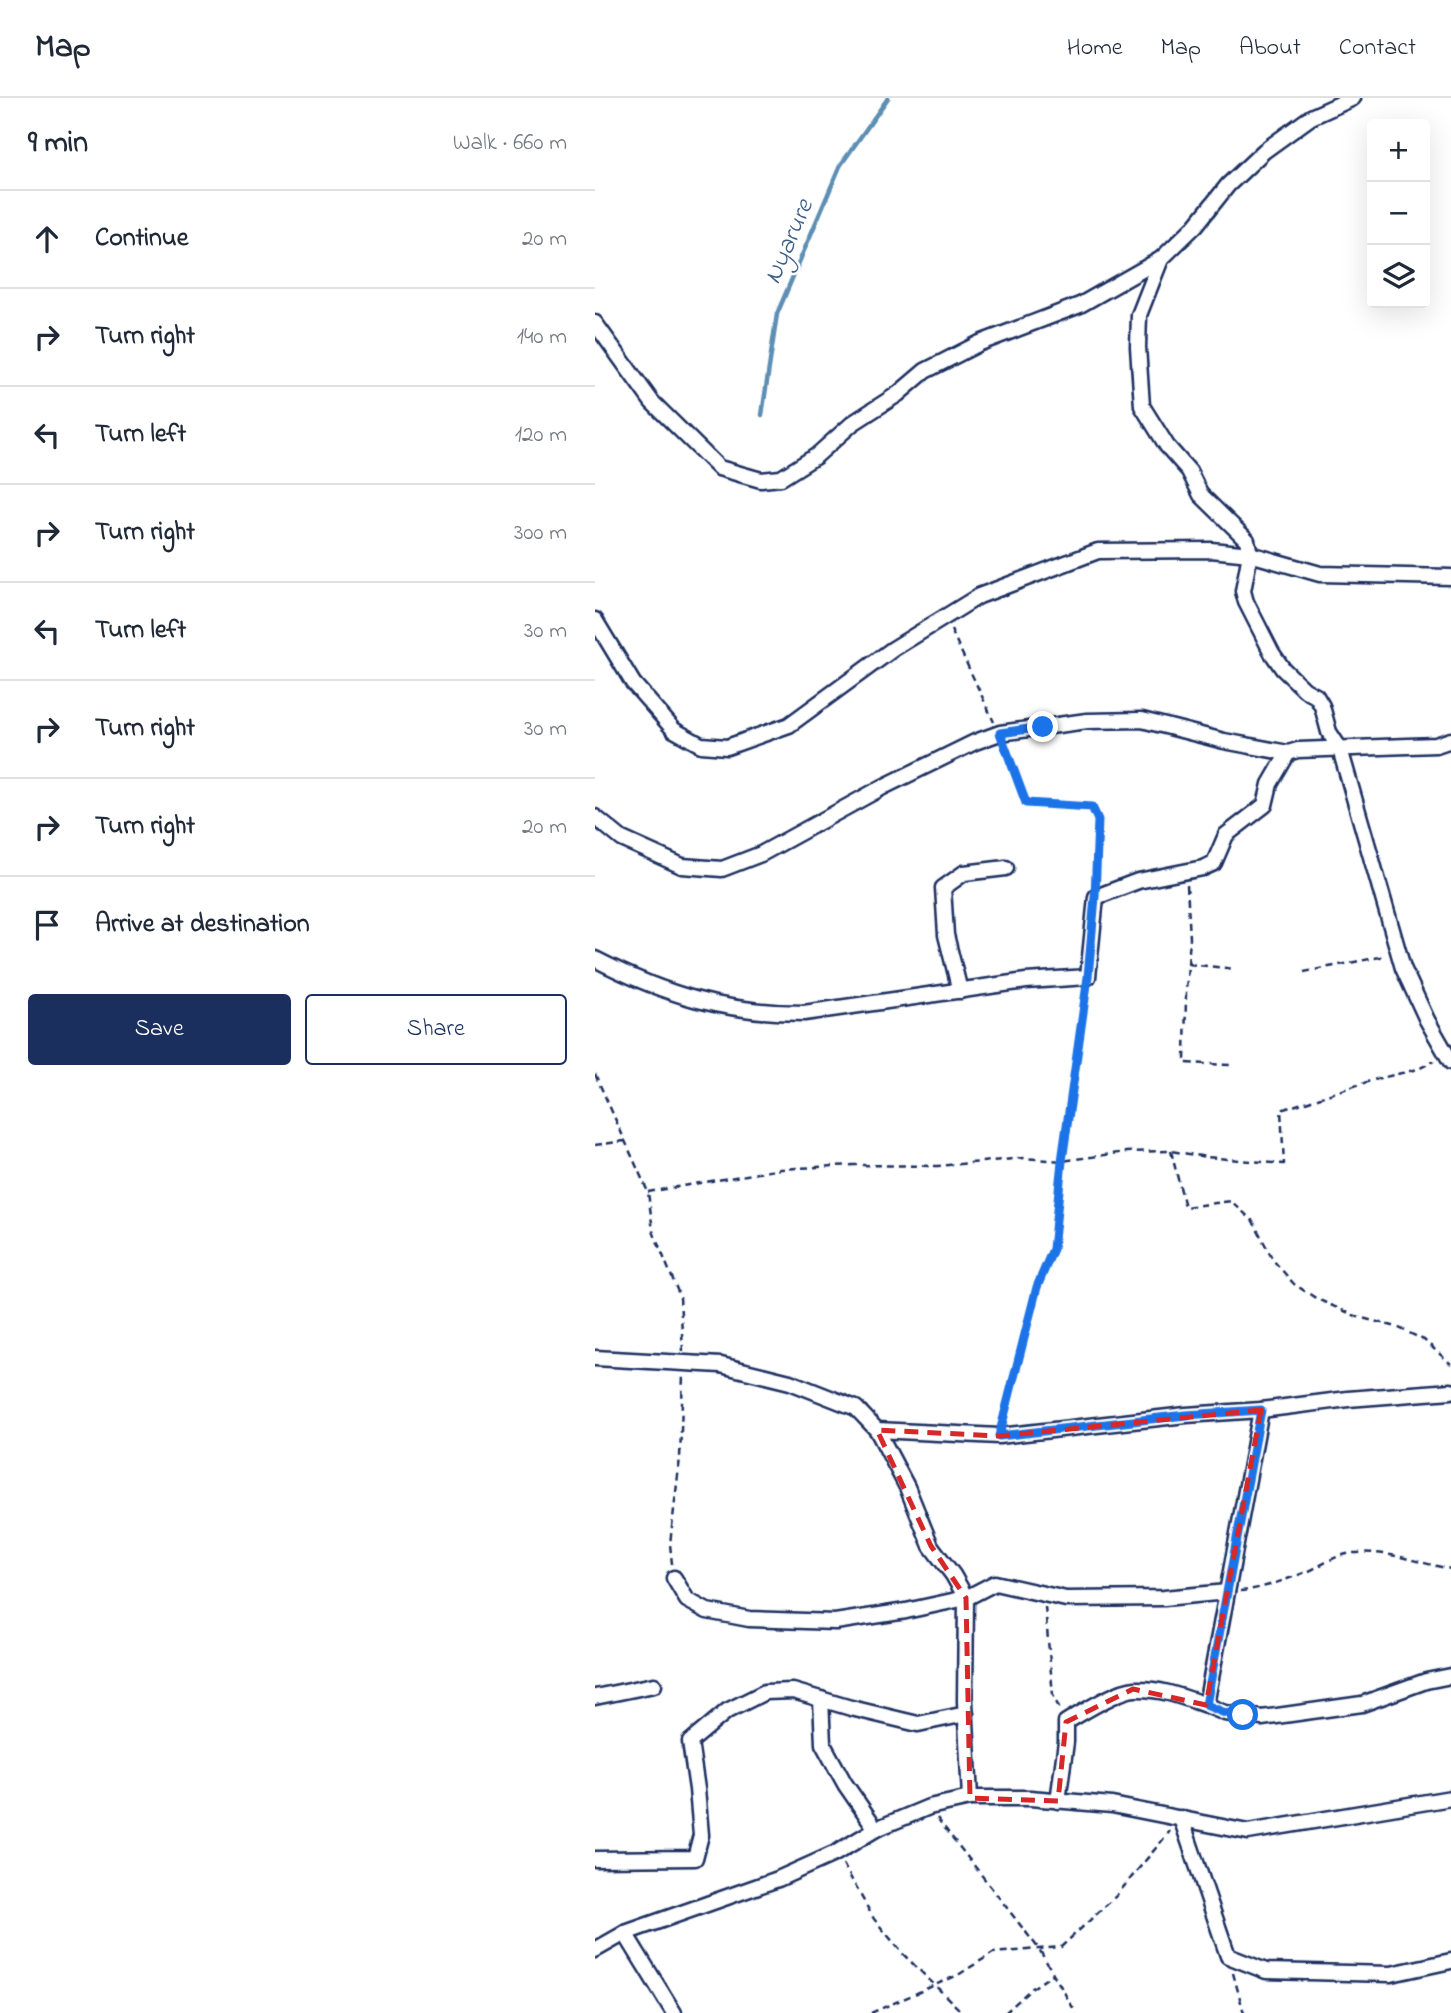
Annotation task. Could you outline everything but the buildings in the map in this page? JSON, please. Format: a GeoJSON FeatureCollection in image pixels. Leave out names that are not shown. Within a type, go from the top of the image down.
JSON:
{"type":"FeatureCollection","features":[{"type":"Feature","properties":{"kind":"street"},"geometry":{"type":"LineString","coordinates":[[595,323],[652,402],[719,468],[761,480],[781,478],[817,456],[853,424],[898,394],[925,371],[980,343],[1089,300],[1161,258],[1196,225],[1228,185],[1264,151],[1311,117],[1353,98]]}},
{"type":"Feature","properties":{"kind":"street"},"geometry":{"type":"LineString","coordinates":[[1161,258],[1139,315],[1142,406],[1167,446],[1189,471],[1201,495],[1247,540],[1250,554],[1243,591],[1246,602],[1283,669],[1305,690],[1316,696],[1322,706],[1329,732],[1340,749],[1403,968],[1427,1020],[1449,1058]]}},
{"type":"Feature","properties":{"kind":"street"},"geometry":{"type":"LineString","coordinates":[[595,620],[633,683],[674,730],[701,745],[727,747],[789,726],[893,649],[979,596],[1098,551],[1211,550],[1250,554],[1320,574],[1451,577]]}},
{"type":"Feature","properties":{"kind":"street"},"geometry":{"type":"LineString","coordinates":[[595,817],[622,839],[682,866],[722,869],[761,855],[883,788],[975,742],[1000,733],[1087,721],[1142,720],[1224,741],[1288,753],[1436,745],[1451,740]]}},
{"type":"Feature","properties":{"kind":"street"},"geometry":{"type":"LineString","coordinates":[[595,959],[635,979],[699,1002],[767,1013],[804,1013],[1025,981],[1088,977],[1095,897],[1138,880],[1214,863],[1226,835],[1265,804],[1270,784],[1288,753]]}},
{"type":"Feature","properties":{"kind":"street"},"geometry":{"type":"LineString","coordinates":[[960,991],[946,935],[943,888],[964,873],[1006,869]]}},
{"type":"Feature","properties":{"kind":"street"},"geometry":{"type":"LineString","coordinates":[[595,1358],[721,1365],[790,1382],[856,1408],[877,1430],[907,1487],[931,1546],[966,1598],[966,1714],[970,1798]]}},
{"type":"Feature","properties":{"kind":"street"},"geometry":{"type":"LineString","coordinates":[[877,1430],[999,1436],[1186,1415],[1451,1391]]}},
{"type":"Feature","properties":{"kind":"street"},"geometry":{"type":"LineString","coordinates":[[1206,1705],[1261,1410]]}},
{"type":"Feature","properties":{"kind":"street"},"geometry":{"type":"LineString","coordinates":[[674,1577],[687,1600],[707,1611],[749,1619],[835,1622],[907,1611],[966,1598],[995,1583],[1066,1599],[1164,1598],[1227,1592]]}},
{"type":"Feature","properties":{"kind":"street"},"geometry":{"type":"LineString","coordinates":[[1058,1801],[1066,1722],[1093,1706],[1133,1689],[1167,1692],[1225,1713],[1262,1718],[1362,1704],[1426,1681],[1451,1676]]}},
{"type":"Feature","properties":{"kind":"street"},"geometry":{"type":"LineString","coordinates":[[595,1697],[654,1685]]}},
{"type":"Feature","properties":{"kind":"street"},"geometry":{"type":"LineString","coordinates":[[595,1859],[695,1858],[701,1835],[689,1742],[727,1711],[765,1692],[793,1691],[918,1724],[966,1714]]}},
{"type":"Feature","properties":{"kind":"street"},"geometry":{"type":"LineString","coordinates":[[821,1699],[823,1744],[845,1784],[876,1829]]}},
{"type":"Feature","properties":{"kind":"street"},"geometry":{"type":"LineString","coordinates":[[595,1950],[625,1933],[778,1879],[836,1853],[876,1829],[929,1807],[970,1798],[1112,1805],[1248,1832],[1451,1798]]}},
{"type":"Feature","properties":{"kind":"street"},"geometry":{"type":"LineString","coordinates":[[1181,1818],[1228,1956],[1266,1971],[1391,1974],[1451,1961]]}},
{"type":"Feature","properties":{"kind":"street"},"geometry":{"type":"LineString","coordinates":[[625,1933],[674,2013]]}},
{"type":"Feature","properties":{"kind":"path"},"geometry":{"type":"LineString","coordinates":[[945,616],[1000,733],[1026,803],[1092,807],[1098,820],[1095,897]]}},
{"type":"Feature","properties":{"kind":"path"},"geometry":{"type":"LineString","coordinates":[[1186,871],[1190,938],[1185,1063],[1231,1065]]}},
{"type":"Feature","properties":{"kind":"path"},"geometry":{"type":"LineString","coordinates":[[1304,972],[1399,953]]}},
{"type":"Feature","properties":{"kind":"path"},"geometry":{"type":"LineString","coordinates":[[1188,964],[1235,969]]}},
{"type":"Feature","properties":{"kind":"path"},"geometry":{"type":"LineString","coordinates":[[999,1436],[1037,1287],[1053,1249],[1062,1161],[1088,977]]}},
{"type":"Feature","properties":{"kind":"path"},"geometry":{"type":"LineString","coordinates":[[648,1192],[781,1169],[853,1165],[938,1166],[1024,1158],[1062,1161],[1126,1152],[1171,1151],[1284,1164],[1281,1110],[1449,1058]]}},
{"type":"Feature","properties":{"kind":"path"},"geometry":{"type":"LineString","coordinates":[[595,1074],[648,1192],[653,1231],[681,1297],[683,1362],[680,1458],[670,1544],[674,1577]]}},
{"type":"Feature","properties":{"kind":"path"},"geometry":{"type":"LineString","coordinates":[[595,1145],[625,1141]]}},
{"type":"Feature","properties":{"kind":"path"},"geometry":{"type":"LineString","coordinates":[[1171,1151],[1185,1207],[1231,1201],[1253,1221],[1273,1260],[1294,1284],[1317,1299],[1358,1317],[1398,1327],[1424,1340],[1451,1364]]}},
{"type":"Feature","properties":{"kind":"path"},"geometry":{"type":"LineString","coordinates":[[1227,1592],[1255,1590],[1310,1570],[1335,1557],[1353,1553],[1394,1553],[1451,1569]]}},
{"type":"Feature","properties":{"kind":"path"},"geometry":{"type":"LineString","coordinates":[[1043,1593],[1053,1695],[1066,1722]]}},
{"type":"Feature","properties":{"kind":"path"},"geometry":{"type":"LineString","coordinates":[[929,1807],[1039,1949],[1076,2013]]}},
{"type":"Feature","properties":{"kind":"path"},"geometry":{"type":"LineString","coordinates":[[871,2013],[958,1975],[993,1953],[1061,1947],[1116,1896],[1181,1818]]}},
{"type":"Feature","properties":{"kind":"path"},"geometry":{"type":"LineString","coordinates":[[836,1853],[874,1919],[904,1955],[963,2013]]}},
{"type":"Feature","properties":{"kind":"path"},"geometry":{"type":"LineString","coordinates":[[1228,1956],[1244,2013]]}},
{"type":"Feature","properties":{"kind":"path"},"geometry":{"type":"LineString","coordinates":[[1005,2013],[1031,1989],[1053,1974]]}},
{"type":"Feature","properties":{"kind":"highlighted area"},"geometry":{"type":"Polygon","coordinates":[[[1261,1410],[1206,1705],[1133,1689],[1066,1722],[1058,1801],[970,1798],[966,1598],[931,1546],[877,1430],[999,1436],[1261,1410]]]}},
{"type":"Feature","properties":{"kind":"waterway","name":"Nyarure"},"geometry":{"type":"LineString","coordinates":[[762,415],[777,314],[840,166],[888,98]]}},
{"type":"Feature","properties":{"kind":"route"},"geometry":{"type":"LineString","coordinates":[[1043,727],[1000,733],[1026,803],[1092,807],[1098,820],[1095,897],[1088,977],[1062,1161],[1053,1249],[1037,1287],[999,1436],[1186,1415],[1261,1410],[1206,1705],[1225,1713],[1243,1715]]}}]}
